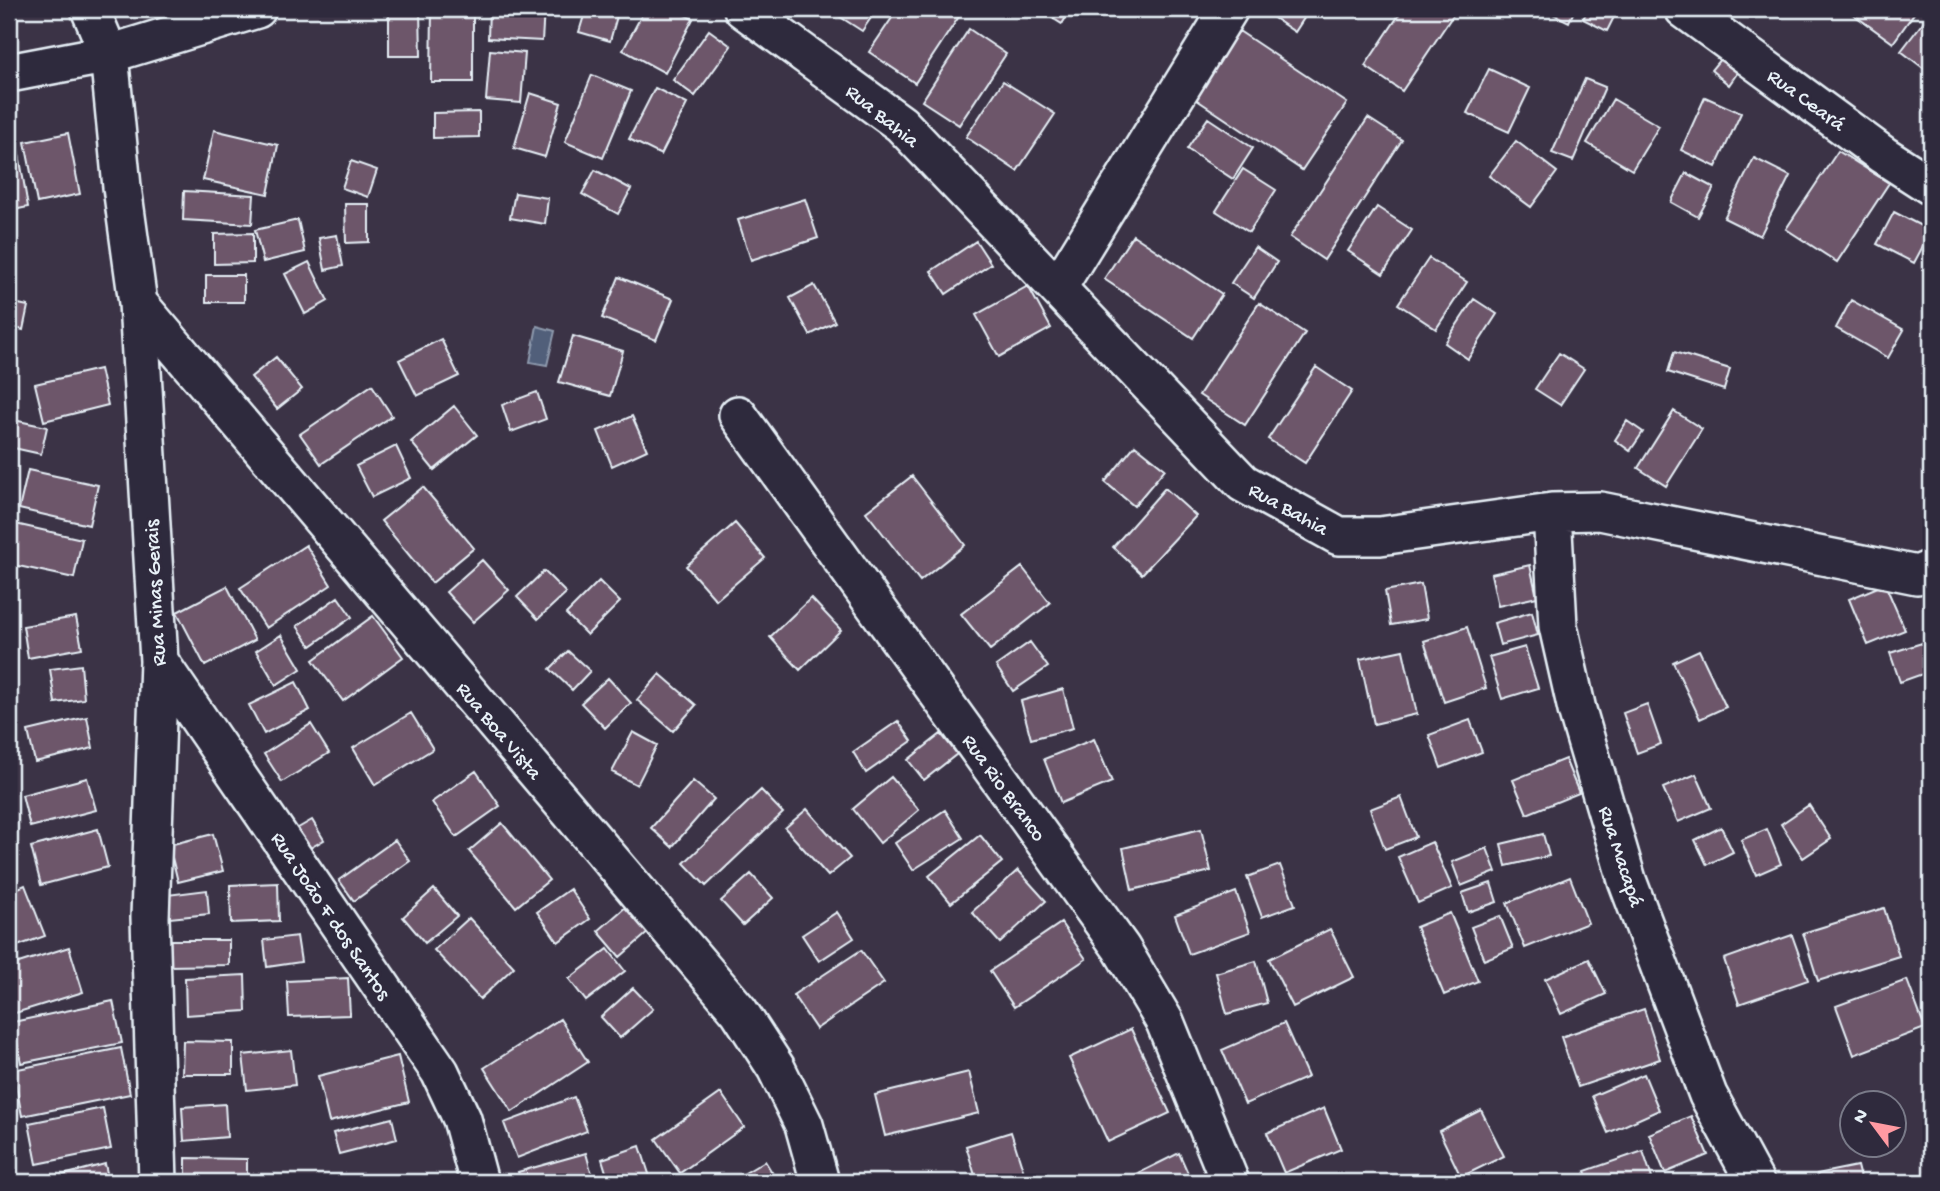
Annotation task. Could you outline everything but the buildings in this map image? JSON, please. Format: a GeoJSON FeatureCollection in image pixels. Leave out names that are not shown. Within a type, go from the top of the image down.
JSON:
{"type":"FeatureCollection","features":[{"type":"Feature","properties":{"kind":"street","name":"Rua Minas Gerais"},"geometry":{"type":"LineString","coordinates":[[90,9],[109,54],[122,187],[138,303],[159,661],[150,917],[158,1182]]}},
{"type":"Feature","properties":{"kind":"street"},"geometry":{"type":"LineString","coordinates":[[9,73],[109,54],[257,9]]}},
{"type":"Feature","properties":{"kind":"street","name":"Rua Bahia"},"geometry":{"type":"LineString","coordinates":[[743,9],[901,124],[1243,483],[1339,536],[1380,536],[1552,512],[1600,511],[1917,575],[1931,569]]}},
{"type":"Feature","properties":{"kind":"street"},"geometry":{"type":"LineString","coordinates":[[1058,287],[1229,9]]}},
{"type":"Feature","properties":{"kind":"street","name":"Rua Ceará"},"geometry":{"type":"LineString","coordinates":[[1684,9],[1883,155],[1931,186]]}},
{"type":"Feature","properties":{"kind":"street","name":"Rua Boa Vista"},"geometry":{"type":"LineString","coordinates":[[138,303],[738,1012],[776,1068],[804,1125],[820,1182]]}},
{"type":"Feature","properties":{"kind":"street","name":"Rua Rio Branco"},"geometry":{"type":"LineString","coordinates":[[738,415],[1121,948],[1165,1022],[1230,1182]]}},
{"type":"Feature","properties":{"kind":"street","name":"Rua Macapá"},"geometry":{"type":"LineString","coordinates":[[1552,512],[1558,626],[1577,710],[1627,880],[1708,1095],[1755,1182]]}},
{"type":"Feature","properties":{"kind":"street","name":"Rua João F dos Santos"},"geometry":{"type":"LineString","coordinates":[[159,661],[440,1072],[463,1119],[479,1182]]}},
{"type":"Feature","properties":{"kind":"water"},"geometry":{"type":"Polygon","coordinates":[[[537,326],[555,331],[547,365],[530,362],[537,326]]]}}]}
